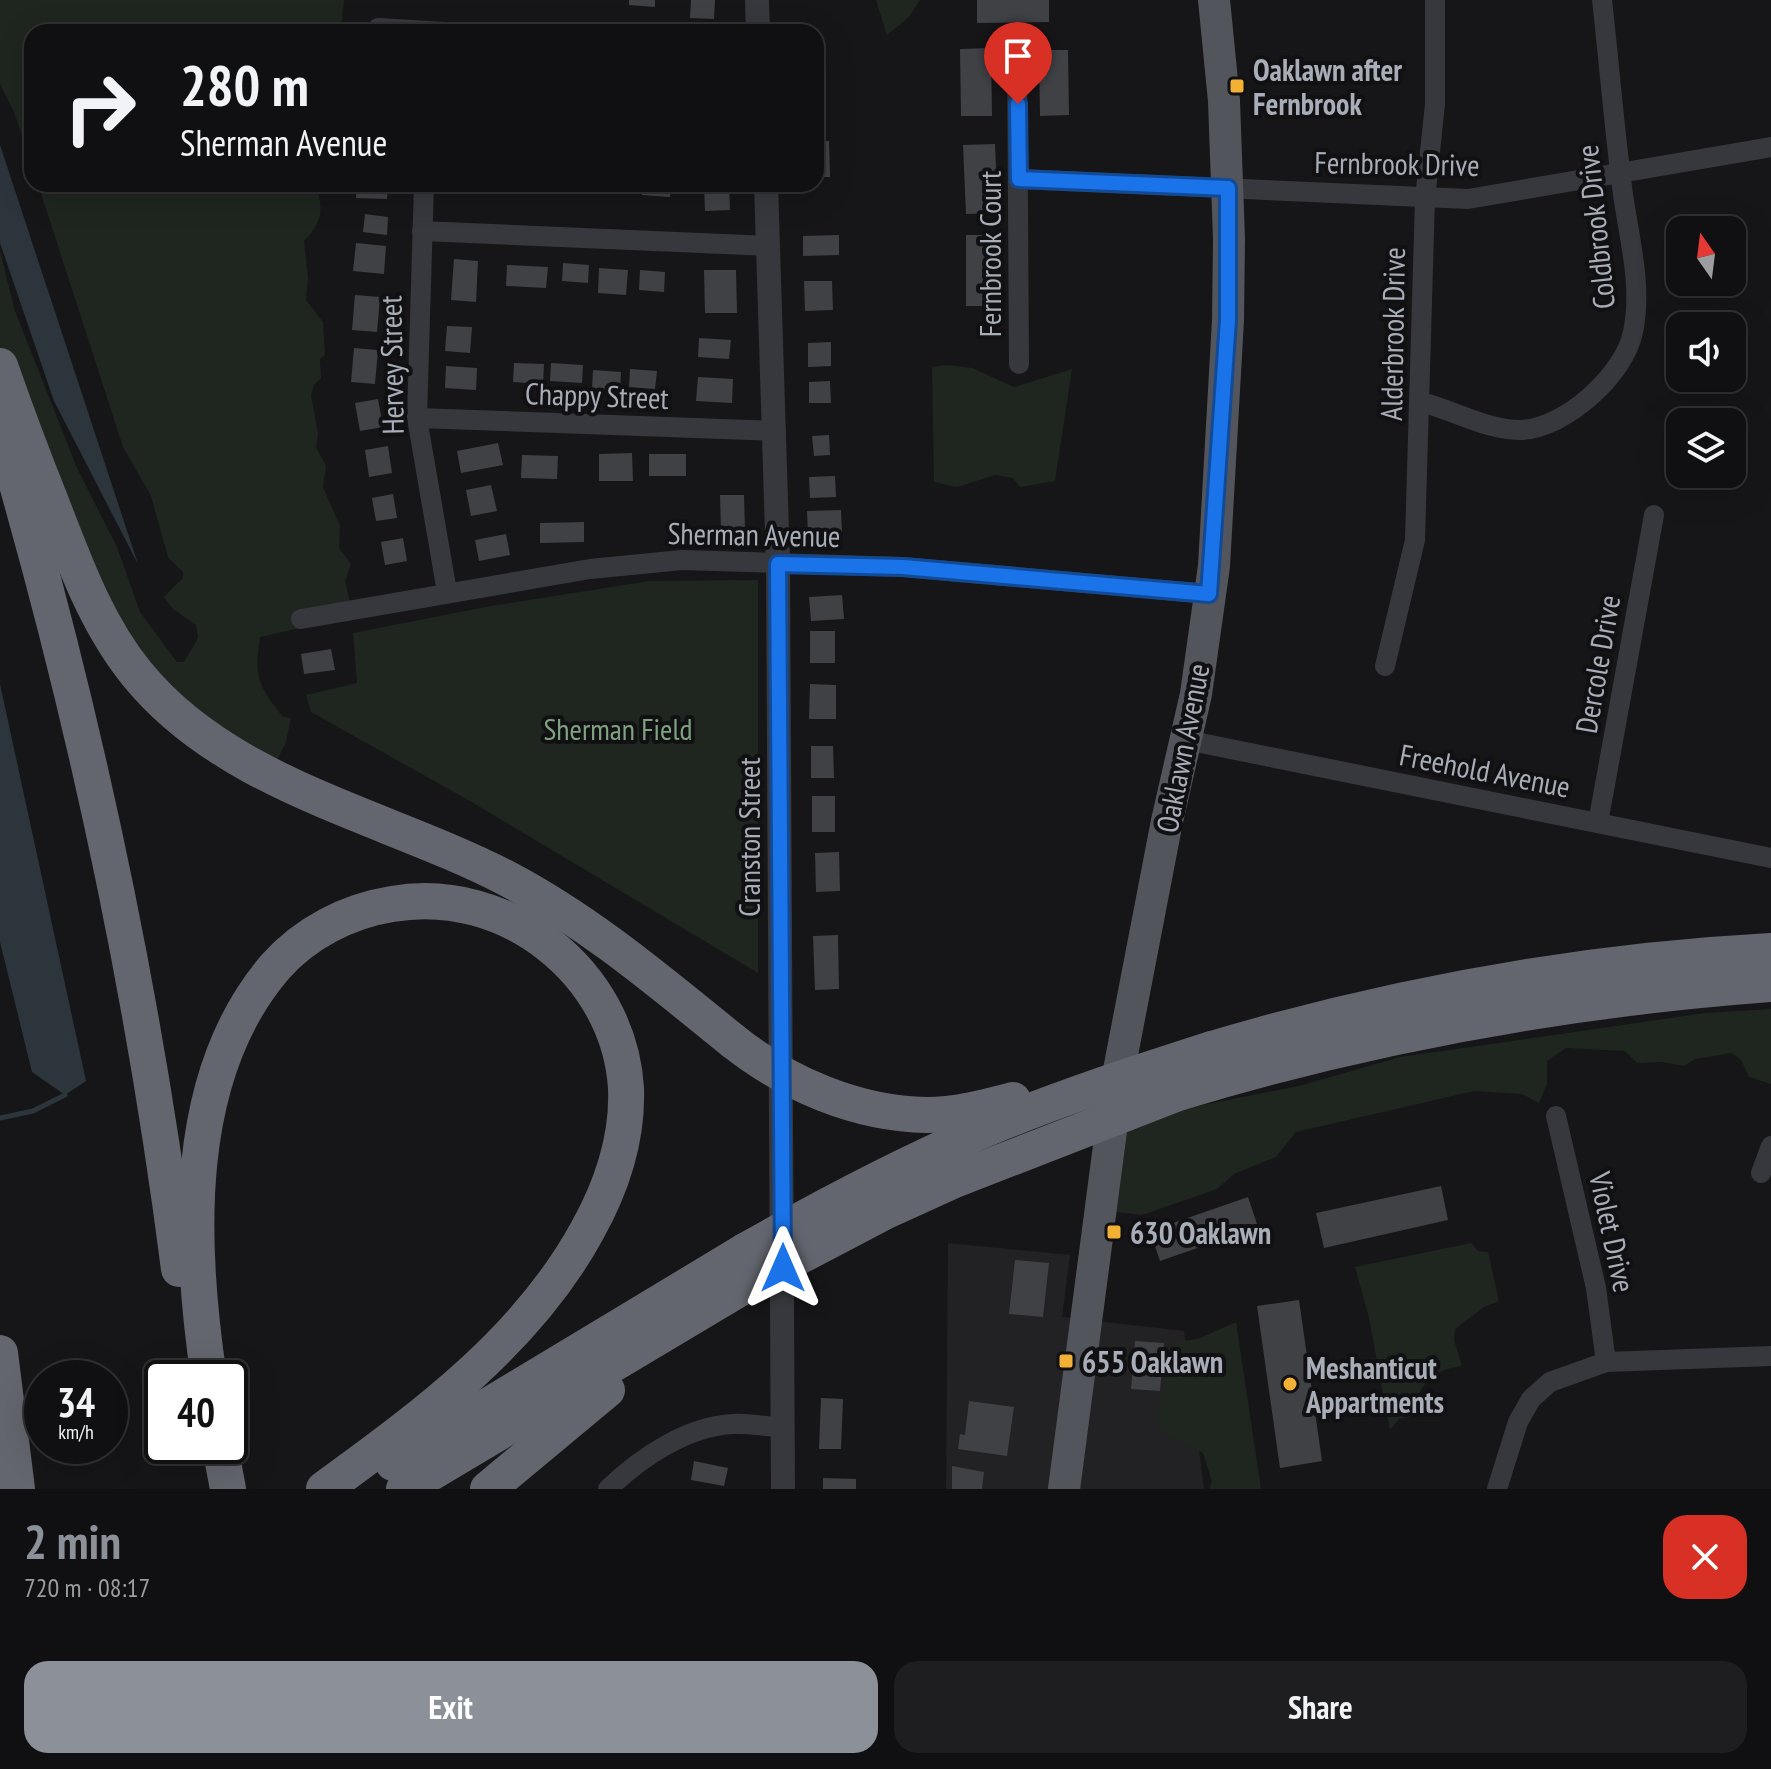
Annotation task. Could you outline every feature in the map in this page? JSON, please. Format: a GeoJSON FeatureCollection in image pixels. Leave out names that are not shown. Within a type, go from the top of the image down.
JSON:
{"type":"FeatureCollection","features":[{"type":"Feature","properties":{"kind":"highway"},"geometry":{"type":"LineString","coordinates":[[0,366],[91,598],[136,673],[171,709],[208,740],[248,764],[505,877],[565,911],[733,1041],[772,1069],[810,1088],[875,1107],[930,1115],[1011,1101],[1332,1015],[1506,981],[1631,963],[1771,951]]}},
{"type":"Feature","properties":{"kind":"highway"},"geometry":{"type":"LineString","coordinates":[[0,427],[47,589],[117,893],[152,1085],[190,1360]]}},
{"type":"Feature","properties":{"kind":"highway"},"geometry":{"type":"LineString","coordinates":[[208,1360],[198,1235],[203,1140],[209,1107],[227,1051],[263,983],[286,957],[312,935],[355,913],[400,902],[473,906],[518,923],[541,937],[587,982],[607,1016],[620,1052],[626,1090],[623,1130],[606,1191],[561,1274],[497,1348],[434,1406],[324,1489]]}},
{"type":"Feature","properties":{"kind":"highway"},"geometry":{"type":"LineString","coordinates":[[350,1489],[748,1277],[886,1211],[1017,1153],[1178,1093],[1336,1048],[1473,1020],[1655,993],[1771,984]]}},
{"type":"Feature","properties":{"kind":"highway"},"geometry":{"type":"LineString","coordinates":[[488,1489],[845,1196],[973,1135],[1076,1094],[1212,1049]]}},
{"type":"Feature","properties":{"kind":"highway"},"geometry":{"type":"LineString","coordinates":[[404,1489],[748,1277]]}},
{"type":"Feature","properties":{"kind":"highway"},"geometry":{"type":"LineString","coordinates":[[0,1353],[17,1489]]}},
{"type":"Feature","properties":{"kind":"highway"},"geometry":{"type":"LineString","coordinates":[[0,1450],[8,1489]]}},
{"type":"Feature","properties":{"kind":"highway"},"geometry":{"type":"LineString","coordinates":[[204,1464],[207,1489]]}},
{"type":"Feature","properties":{"kind":"highway"},"geometry":{"type":"LineString","coordinates":[[223,1464],[228,1489]]}},
{"type":"Feature","properties":{"kind":"main road","name":"Oaklawn Avenue"},"geometry":{"type":"LineString","coordinates":[[1064,1489],[1119,1070],[1134,984],[1196,694],[1209,594],[1228,320],[1228,188],[1224,101],[1214,0]]}},
{"type":"Feature","properties":{"kind":"street"},"geometry":{"type":"LineString","coordinates":[[757,0],[758,24]]}},
{"type":"Feature","properties":{"kind":"street","name":"Alderbrook Drive"},"geometry":{"type":"LineString","coordinates":[[1385,666],[1415,540],[1425,199],[1435,104],[1435,0]]}},
{"type":"Feature","properties":{"kind":"street","name":"Coldbrook Drive"},"geometry":{"type":"LineString","coordinates":[[1421,402],[1500,427],[1524,430],[1567,413],[1613,375],[1629,347],[1637,304],[1602,0]]}},
{"type":"Feature","properties":{"kind":"street","name":"Fernbrook Court"},"geometry":{"type":"LineString","coordinates":[[1017,49],[1019,364]]}},
{"type":"Feature","properties":{"kind":"street","name":"Fernbrook Drive"},"geometry":{"type":"LineString","coordinates":[[1019,179],[1468,199],[1771,147]]}},
{"type":"Feature","properties":{"kind":"street","name":"Hervey Street"},"geometry":{"type":"LineString","coordinates":[[424,192],[417,418],[447,592]]}},
{"type":"Feature","properties":{"kind":"street","name":"Cranston Street"},"geometry":{"type":"LineString","coordinates":[[766,192],[778,564],[784,1188],[783,1489]]}},
{"type":"Feature","properties":{"kind":"street"},"geometry":{"type":"LineString","coordinates":[[422,231],[769,246]]}},
{"type":"Feature","properties":{"kind":"street","name":"Chappy Street"},"geometry":{"type":"LineString","coordinates":[[417,418],[776,431]]}},
{"type":"Feature","properties":{"kind":"street","name":"Dercole Drive"},"geometry":{"type":"LineString","coordinates":[[1598,823],[1654,515]]}},
{"type":"Feature","properties":{"kind":"street","name":"Sherman Avenue"},"geometry":{"type":"LineString","coordinates":[[301,619],[447,592],[682,560],[903,567],[1209,594]]}},
{"type":"Feature","properties":{"kind":"street","name":"Freehold Avenue"},"geometry":{"type":"LineString","coordinates":[[1186,740],[1771,858]]}},
{"type":"Feature","properties":{"kind":"street","name":"Violet Drive"},"geometry":{"type":"LineString","coordinates":[[1556,1116],[1596,1288],[1606,1362]]}},
{"type":"Feature","properties":{"kind":"street"},"geometry":{"type":"LineString","coordinates":[[1761,1173],[1771,1146]]}},
{"type":"Feature","properties":{"kind":"street"},"geometry":{"type":"LineString","coordinates":[[1497,1489],[1518,1422],[1531,1399],[1550,1382],[1606,1362],[1771,1356]]}},
{"type":"Feature","properties":{"kind":"street"},"geometry":{"type":"LineString","coordinates":[[608,1489],[676,1441],[718,1426],[782,1427]]}},
{"type":"Feature","properties":{"kind":"shaded area"},"geometry":{"type":"Polygon","coordinates":[[[0,145],[138,564],[54,401],[0,243],[0,145]]]}},
{"type":"Feature","properties":{"kind":"shaded area"},"geometry":{"type":"Polygon","coordinates":[[[0,684],[86,1081],[65,1095],[32,1072],[0,942],[0,684]]]}},
{"type":"Feature","properties":{"kind":"shaded area"},"geometry":{"type":"Polygon","coordinates":[[[948,1243],[1070,1255],[1062,1317],[1184,1331],[1204,1489],[946,1489],[948,1243]]]}},
{"type":"Feature","properties":{"kind":"green space"},"geometry":{"type":"Polygon","coordinates":[[[0,0],[344,0],[342,24],[24,24],[24,142],[0,84],[0,0]]]}},
{"type":"Feature","properties":{"kind":"green space"},"geometry":{"type":"Polygon","coordinates":[[[876,0],[920,0],[909,17],[887,35],[876,0]]]}},
{"type":"Feature","properties":{"kind":"green space"},"geometry":{"type":"Polygon","coordinates":[[[41,192],[317,192],[320,215],[315,228],[304,241],[308,278],[306,300],[323,322],[325,355],[320,359],[321,378],[314,385],[311,395],[318,434],[316,447],[326,466],[323,487],[340,526],[339,548],[351,564],[345,581],[353,616],[260,637],[258,672],[263,688],[283,717],[291,718],[286,742],[271,772],[128,660],[0,354],[0,251],[15,311],[77,468],[117,547],[140,612],[177,662],[184,662],[198,638],[196,625],[173,609],[164,597],[183,578],[183,572],[168,557],[151,496],[123,447],[41,192]]]}},
{"type":"Feature","properties":{"kind":"green space"},"geometry":{"type":"Polygon","coordinates":[[[932,367],[972,368],[1014,387],[1072,369],[1055,481],[1020,487],[1013,478],[995,475],[957,487],[934,482],[932,367]]]}},
{"type":"Feature","properties":{"kind":"green space","name":"Sherman Field"},"geometry":{"type":"Polygon","coordinates":[[[758,580],[758,973],[470,801],[311,712],[306,695],[357,683],[353,633],[491,606],[650,581],[758,580]]]}},
{"type":"Feature","properties":{"kind":"green space"},"geometry":{"type":"Polygon","coordinates":[[[1771,1009],[1771,1084],[1749,1077],[1741,1060],[1732,1053],[1695,1059],[1684,1066],[1661,1062],[1637,1063],[1625,1051],[1566,1048],[1547,1061],[1547,1084],[1539,1103],[1522,1094],[1474,1091],[1296,1132],[1276,1157],[1234,1174],[1217,1189],[1142,1215],[1101,1210],[1111,1133],[1132,1119],[1299,1086],[1400,1057],[1706,1013],[1771,1009]]]}},
{"type":"Feature","properties":{"kind":"green space"},"geometry":{"type":"Polygon","coordinates":[[[1471,1243],[1478,1251],[1488,1252],[1499,1301],[1484,1307],[1455,1329],[1454,1340],[1462,1366],[1434,1375],[1422,1388],[1412,1416],[1399,1419],[1390,1430],[1369,1318],[1355,1267],[1471,1243]]]}},
{"type":"Feature","properties":{"kind":"green space"},"geometry":{"type":"Polygon","coordinates":[[[1236,1322],[1261,1489],[1209,1489],[1212,1481],[1203,1453],[1166,1435],[1158,1418],[1169,1351],[1176,1342],[1198,1339],[1236,1322]]]}},
{"type":"Feature","properties":{"kind":"building"},"geometry":{"type":"Polygon","coordinates":[[[629,0],[655,0],[655,7],[629,5],[629,0]]]}},
{"type":"Feature","properties":{"kind":"building"},"geometry":{"type":"Polygon","coordinates":[[[691,0],[715,0],[714,19],[690,18],[691,0]]]}},
{"type":"Feature","properties":{"kind":"building"},"geometry":{"type":"Polygon","coordinates":[[[977,0],[1049,0],[1049,22],[977,23],[977,0]]]}},
{"type":"Feature","properties":{"kind":"building"},"geometry":{"type":"Polygon","coordinates":[[[991,48],[992,116],[961,116],[960,49],[991,48]]]}},
{"type":"Feature","properties":{"kind":"building"},"geometry":{"type":"Polygon","coordinates":[[[1039,50],[1068,50],[1069,115],[1040,116],[1039,50]]]}},
{"type":"Feature","properties":{"kind":"building"},"geometry":{"type":"Polygon","coordinates":[[[824,96],[825,96],[824,123],[824,96]]]}},
{"type":"Feature","properties":{"kind":"building"},"geometry":{"type":"Polygon","coordinates":[[[824,141],[829,141],[830,177],[824,177],[824,141]]]}},
{"type":"Feature","properties":{"kind":"building"},"geometry":{"type":"Polygon","coordinates":[[[995,144],[998,213],[966,214],[963,145],[995,144]]]}},
{"type":"Feature","properties":{"kind":"building"},"geometry":{"type":"Polygon","coordinates":[[[356,192],[387,192],[387,199],[356,198],[356,192]]]}},
{"type":"Feature","properties":{"kind":"building"},"geometry":{"type":"Polygon","coordinates":[[[642,192],[670,192],[670,197],[642,195],[642,192]]]}},
{"type":"Feature","properties":{"kind":"building"},"geometry":{"type":"Polygon","coordinates":[[[704,192],[729,192],[730,210],[705,211],[704,192]]]}},
{"type":"Feature","properties":{"kind":"building"},"geometry":{"type":"Polygon","coordinates":[[[365,214],[388,217],[387,235],[363,232],[365,214]]]}},
{"type":"Feature","properties":{"kind":"building"},"geometry":{"type":"Polygon","coordinates":[[[839,235],[839,255],[803,256],[803,236],[839,235]]]}},
{"type":"Feature","properties":{"kind":"building"},"geometry":{"type":"Polygon","coordinates":[[[966,235],[995,235],[995,306],[966,306],[966,235]]]}},
{"type":"Feature","properties":{"kind":"building"},"geometry":{"type":"Polygon","coordinates":[[[356,243],[386,246],[384,274],[353,271],[356,243]]]}},
{"type":"Feature","properties":{"kind":"building"},"geometry":{"type":"Polygon","coordinates":[[[454,259],[478,261],[476,302],[451,300],[454,259]]]}},
{"type":"Feature","properties":{"kind":"building"},"geometry":{"type":"Polygon","coordinates":[[[563,263],[589,265],[588,283],[562,281],[563,263]]]}},
{"type":"Feature","properties":{"kind":"building"},"geometry":{"type":"Polygon","coordinates":[[[507,265],[548,267],[546,288],[506,286],[507,265]]]}},
{"type":"Feature","properties":{"kind":"building"},"geometry":{"type":"Polygon","coordinates":[[[599,268],[628,270],[626,295],[598,293],[599,268]]]}},
{"type":"Feature","properties":{"kind":"building"},"geometry":{"type":"Polygon","coordinates":[[[640,270],[665,272],[664,292],[639,290],[640,270]]]}},
{"type":"Feature","properties":{"kind":"building"},"geometry":{"type":"Polygon","coordinates":[[[704,270],[736,270],[737,313],[705,313],[704,270]]]}},
{"type":"Feature","properties":{"kind":"building"},"geometry":{"type":"Polygon","coordinates":[[[804,281],[832,281],[833,310],[805,311],[804,281]]]}},
{"type":"Feature","properties":{"kind":"building"},"geometry":{"type":"Polygon","coordinates":[[[355,295],[380,297],[377,332],[352,330],[355,295]]]}},
{"type":"Feature","properties":{"kind":"building"},"geometry":{"type":"Polygon","coordinates":[[[447,326],[472,327],[470,353],[445,351],[447,326]]]}},
{"type":"Feature","properties":{"kind":"building"},"geometry":{"type":"Polygon","coordinates":[[[699,338],[731,340],[729,359],[698,357],[699,338]]]}},
{"type":"Feature","properties":{"kind":"building"},"geometry":{"type":"Polygon","coordinates":[[[831,342],[831,366],[808,367],[808,343],[831,342]]]}},
{"type":"Feature","properties":{"kind":"building"},"geometry":{"type":"Polygon","coordinates":[[[354,348],[378,350],[375,384],[351,382],[354,348]]]}},
{"type":"Feature","properties":{"kind":"building"},"geometry":{"type":"Polygon","coordinates":[[[514,363],[544,364],[543,384],[513,382],[514,363]]]}},
{"type":"Feature","properties":{"kind":"building"},"geometry":{"type":"Polygon","coordinates":[[[551,363],[583,365],[582,383],[550,381],[551,363]]]}},
{"type":"Feature","properties":{"kind":"building"},"geometry":{"type":"Polygon","coordinates":[[[446,366],[477,368],[476,390],[445,388],[446,366]]]}},
{"type":"Feature","properties":{"kind":"building"},"geometry":{"type":"Polygon","coordinates":[[[630,369],[657,371],[655,389],[629,387],[630,369]]]}},
{"type":"Feature","properties":{"kind":"building"},"geometry":{"type":"Polygon","coordinates":[[[593,370],[621,372],[620,391],[592,389],[593,370]]]}},
{"type":"Feature","properties":{"kind":"building"},"geometry":{"type":"Polygon","coordinates":[[[698,377],[733,379],[732,403],[696,401],[698,377]]]}},
{"type":"Feature","properties":{"kind":"building"},"geometry":{"type":"Polygon","coordinates":[[[830,381],[831,403],[809,403],[809,382],[830,381]]]}},
{"type":"Feature","properties":{"kind":"building"},"geometry":{"type":"Polygon","coordinates":[[[378,399],[383,427],[360,431],[355,403],[378,399]]]}},
{"type":"Feature","properties":{"kind":"building"},"geometry":{"type":"Polygon","coordinates":[[[829,435],[830,455],[814,456],[812,436],[829,435]]]}},
{"type":"Feature","properties":{"kind":"building"},"geometry":{"type":"Polygon","coordinates":[[[498,443],[503,465],[461,473],[457,451],[498,443]]]}},
{"type":"Feature","properties":{"kind":"building"},"geometry":{"type":"Polygon","coordinates":[[[388,446],[392,473],[369,477],[365,450],[388,446]]]}},
{"type":"Feature","properties":{"kind":"building"},"geometry":{"type":"Polygon","coordinates":[[[632,453],[633,481],[599,481],[599,454],[632,453]]]}},
{"type":"Feature","properties":{"kind":"building"},"geometry":{"type":"Polygon","coordinates":[[[649,454],[686,454],[686,476],[649,476],[649,454]]]}},
{"type":"Feature","properties":{"kind":"building"},"geometry":{"type":"Polygon","coordinates":[[[522,455],[558,456],[557,479],[521,478],[522,455]]]}},
{"type":"Feature","properties":{"kind":"building"},"geometry":{"type":"Polygon","coordinates":[[[835,476],[836,497],[810,498],[809,477],[835,476]]]}},
{"type":"Feature","properties":{"kind":"building"},"geometry":{"type":"Polygon","coordinates":[[[491,485],[497,511],[471,516],[466,490],[491,485]]]}},
{"type":"Feature","properties":{"kind":"building"},"geometry":{"type":"Polygon","coordinates":[[[393,494],[397,518],[376,521],[372,498],[393,494]]]}},
{"type":"Feature","properties":{"kind":"building"},"geometry":{"type":"Polygon","coordinates":[[[720,495],[744,495],[745,531],[721,532],[720,495]]]}},
{"type":"Feature","properties":{"kind":"building"},"geometry":{"type":"Polygon","coordinates":[[[841,510],[842,533],[808,534],[807,511],[841,510]]]}},
{"type":"Feature","properties":{"kind":"building"},"geometry":{"type":"Polygon","coordinates":[[[584,522],[584,542],[540,543],[540,523],[584,522]]]}},
{"type":"Feature","properties":{"kind":"building"},"geometry":{"type":"Polygon","coordinates":[[[506,534],[510,555],[479,561],[475,540],[506,534]]]}},
{"type":"Feature","properties":{"kind":"building"},"geometry":{"type":"Polygon","coordinates":[[[403,538],[407,561],[385,565],[381,542],[403,538]]]}},
{"type":"Feature","properties":{"kind":"building"},"geometry":{"type":"Polygon","coordinates":[[[842,595],[844,619],[811,621],[809,597],[842,595]]]}},
{"type":"Feature","properties":{"kind":"building"},"geometry":{"type":"Polygon","coordinates":[[[810,631],[835,631],[835,663],[810,663],[810,631]]]}},
{"type":"Feature","properties":{"kind":"building"},"geometry":{"type":"Polygon","coordinates":[[[331,649],[335,670],[304,674],[301,654],[331,649]]]}},
{"type":"Feature","properties":{"kind":"building"},"geometry":{"type":"Polygon","coordinates":[[[810,684],[836,685],[836,719],[809,719],[810,684]]]}},
{"type":"Feature","properties":{"kind":"building"},"geometry":{"type":"Polygon","coordinates":[[[811,746],[833,746],[834,778],[811,778],[811,746]]]}},
{"type":"Feature","properties":{"kind":"building"},"geometry":{"type":"Polygon","coordinates":[[[812,796],[835,796],[835,832],[812,832],[812,796]]]}},
{"type":"Feature","properties":{"kind":"building"},"geometry":{"type":"Polygon","coordinates":[[[839,852],[840,891],[816,892],[815,853],[839,852]]]}},
{"type":"Feature","properties":{"kind":"building"},"geometry":{"type":"Polygon","coordinates":[[[838,935],[839,989],[815,990],[813,936],[838,935]]]}},
{"type":"Feature","properties":{"kind":"building"},"geometry":{"type":"Polygon","coordinates":[[[1441,1186],[1448,1220],[1324,1248],[1316,1213],[1441,1186]]]}},
{"type":"Feature","properties":{"kind":"building"},"geometry":{"type":"Polygon","coordinates":[[[1248,1197],[1258,1227],[1160,1261],[1150,1231],[1248,1197]]]}},
{"type":"Feature","properties":{"kind":"building"},"geometry":{"type":"Polygon","coordinates":[[[1015,1260],[1049,1263],[1043,1317],[1009,1314],[1015,1260]]]}},
{"type":"Feature","properties":{"kind":"building","name":"Meshanticut Appartments"},"geometry":{"type":"Polygon","coordinates":[[[1299,1300],[1322,1461],[1280,1468],[1257,1306],[1299,1300]]]}},
{"type":"Feature","properties":{"kind":"building"},"geometry":{"type":"Polygon","coordinates":[[[1135,1341],[1164,1343],[1160,1391],[1131,1389],[1135,1341]]]}},
{"type":"Feature","properties":{"kind":"building"},"geometry":{"type":"Polygon","coordinates":[[[821,1398],[843,1399],[841,1449],[819,1449],[821,1398]]]}},
{"type":"Feature","properties":{"kind":"building"},"geometry":{"type":"Polygon","coordinates":[[[969,1401],[1014,1407],[1007,1456],[958,1449],[960,1434],[965,1435],[969,1401]]]}},
{"type":"Feature","properties":{"kind":"building"},"geometry":{"type":"Polygon","coordinates":[[[694,1461],[728,1468],[724,1486],[691,1480],[694,1461]]]}},
{"type":"Feature","properties":{"kind":"building"},"geometry":{"type":"Polygon","coordinates":[[[952,1466],[984,1472],[982,1489],[952,1489],[952,1466]]]}},
{"type":"Feature","properties":{"kind":"building"},"geometry":{"type":"Polygon","coordinates":[[[823,1478],[856,1479],[856,1489],[823,1489],[823,1478]]]}},
{"type":"Feature","properties":{"kind":"waterway"},"geometry":{"type":"LineString","coordinates":[[0,1118],[33,1111],[65,1095]]}},
{"type":"Feature","properties":{"kind":"place","name":"Oaklawn after Fernbrook"},"geometry":{"type":"Point","coordinates":[1237,86]}},
{"type":"Feature","properties":{"kind":"place","name":"630 Oaklawn"},"geometry":{"type":"Point","coordinates":[1114,1232]}},
{"type":"Feature","properties":{"kind":"place","name":"655 Oaklawn"},"geometry":{"type":"Point","coordinates":[1066,1361]}},
{"type":"Feature","properties":{"kind":"place","name":"Meshanticut Appartments"},"geometry":{"type":"Point","coordinates":[1290,1384]}},
{"type":"Feature","properties":{"kind":"route"},"geometry":{"type":"LineString","coordinates":[[783,1268],[778,564],[903,567],[1209,594],[1221,462],[1228,320],[1228,188],[1019,179],[1018,104]]}}]}
